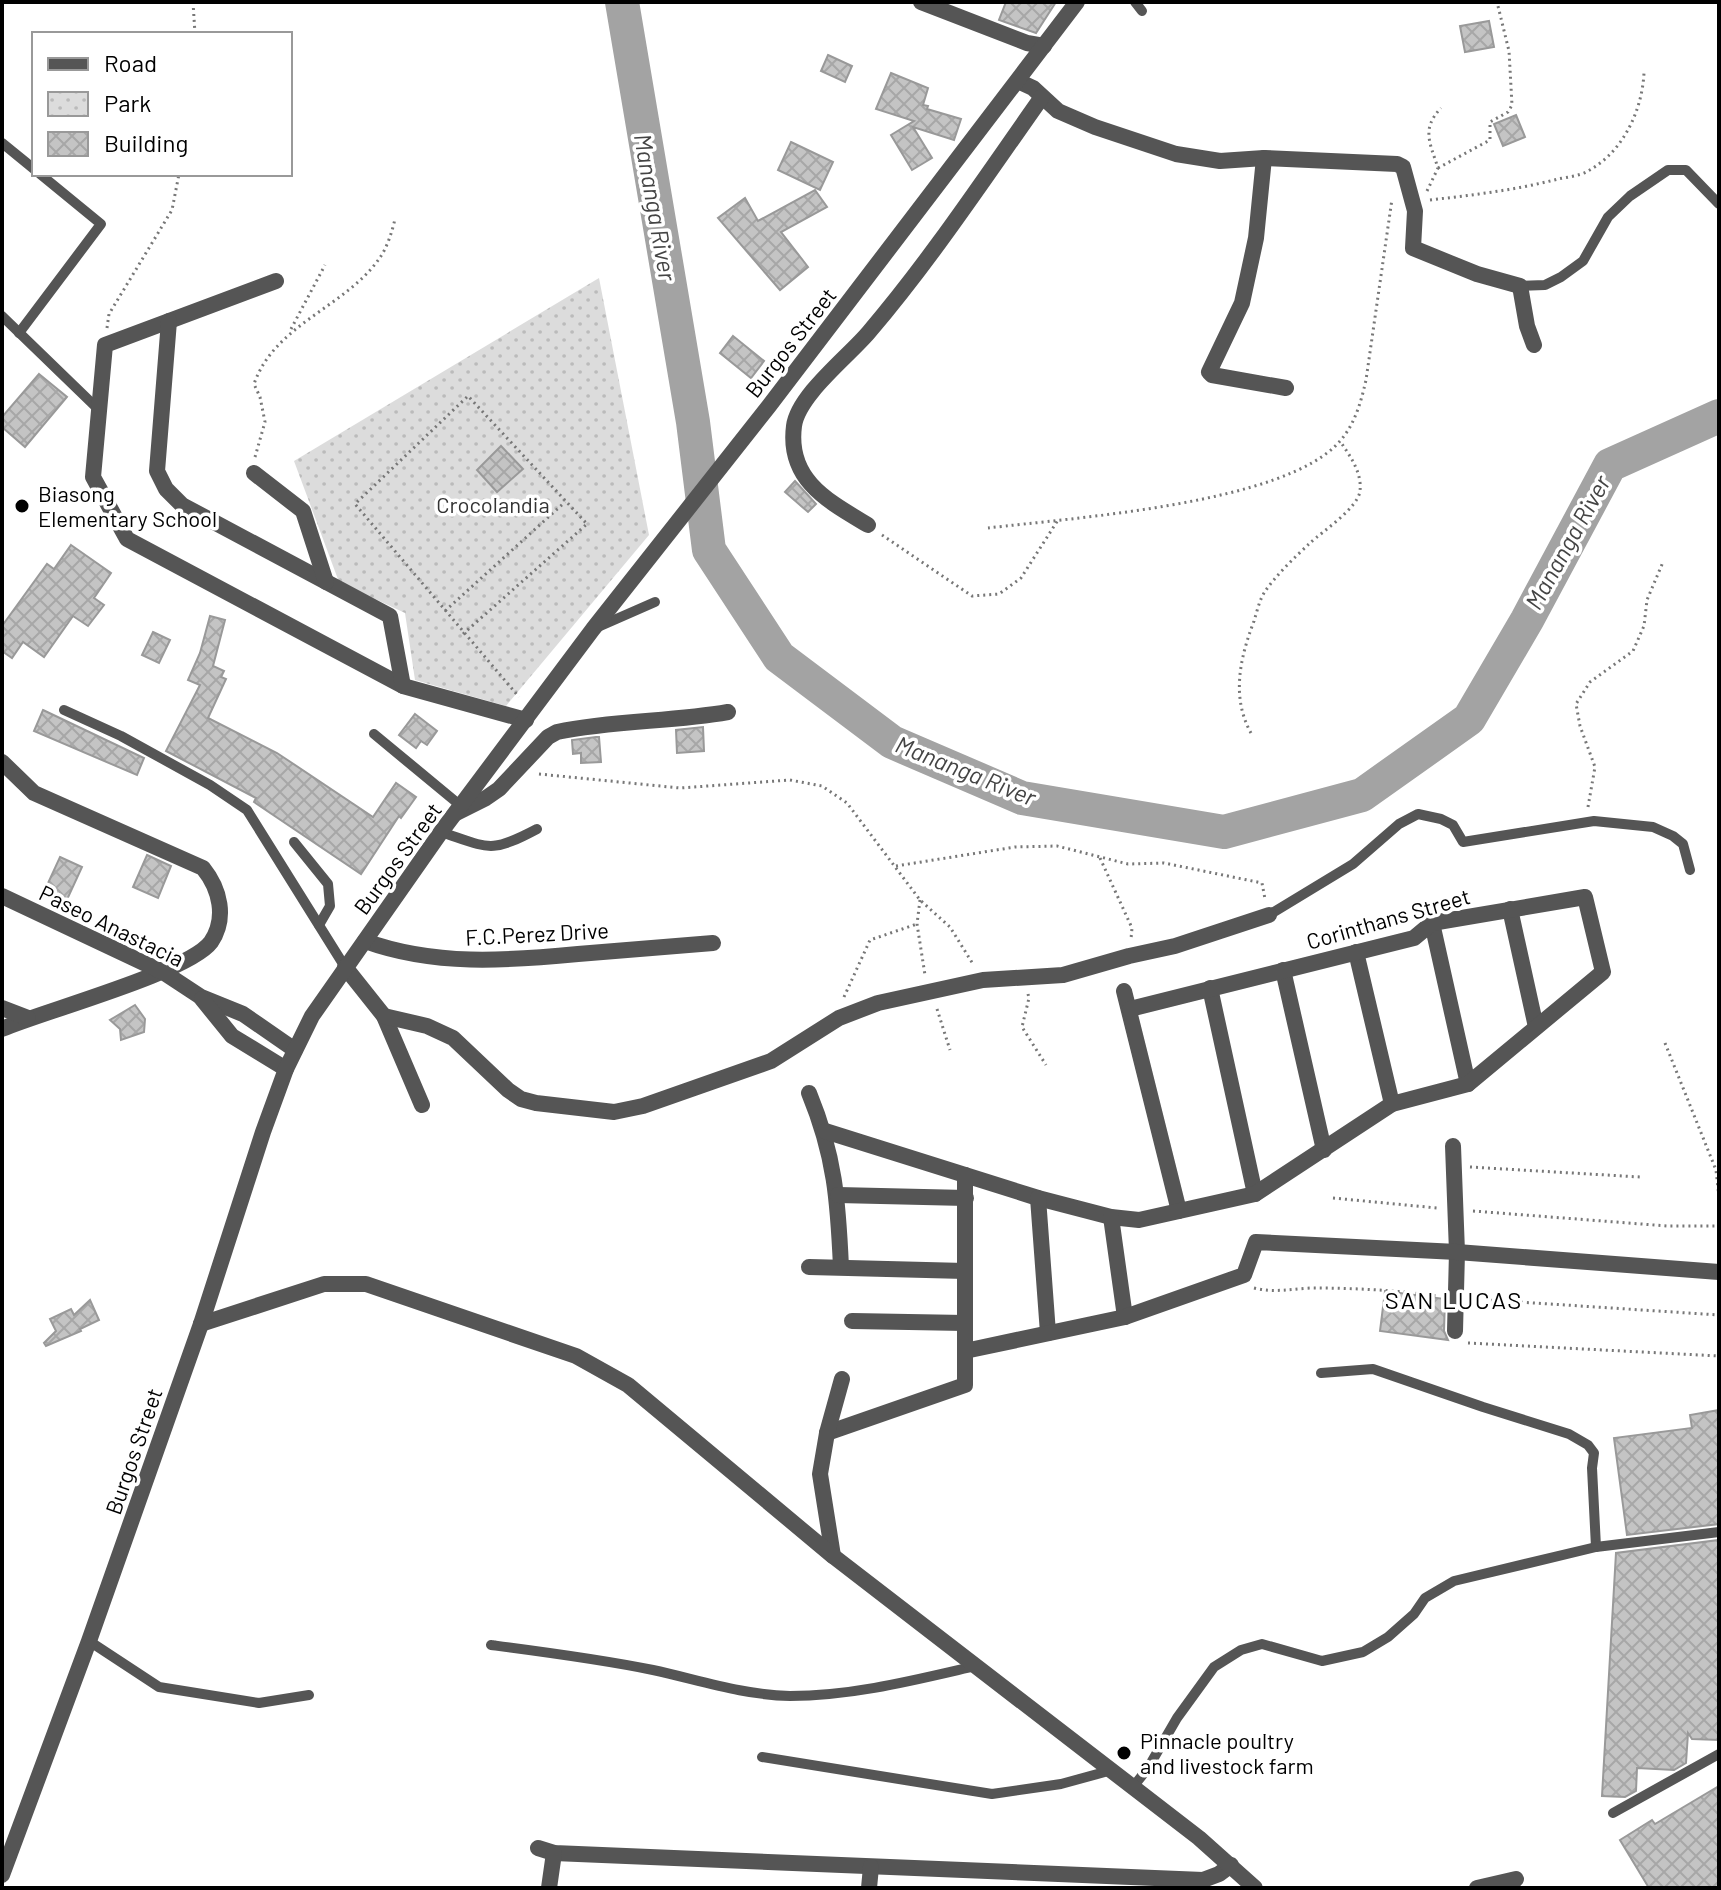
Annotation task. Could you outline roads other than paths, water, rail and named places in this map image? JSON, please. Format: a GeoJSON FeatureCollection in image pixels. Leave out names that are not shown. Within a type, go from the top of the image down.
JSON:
{"type":"FeatureCollection","features":[{"type":"Feature","properties":{"kind":"street"},"geometry":{"type":"LineString","coordinates":[[921,2],[1027,43],[1044,46]]}},
{"type":"Feature","properties":{"kind":"street","name":"Burgos Street"},"geometry":{"type":"LineString","coordinates":[[2,1875],[201,1324],[263,1132],[286,1069],[312,1016],[441,832],[593,629],[769,406],[1076,2]]}},
{"type":"Feature","properties":{"kind":"street"},"geometry":{"type":"LineString","coordinates":[[1018,81],[1058,111],[1176,154],[1220,161],[1264,158],[1397,164],[1403,167],[1415,211],[1413,248],[1477,274],[1520,286],[1527,326],[1534,345]]}},
{"type":"Feature","properties":{"kind":"street"},"geometry":{"type":"LineString","coordinates":[[868,525],[827,501],[805,478],[794,454],[794,424],[801,405],[869,333],[1042,97]]}},
{"type":"Feature","properties":{"kind":"street"},"geometry":{"type":"LineString","coordinates":[[1264,158],[1256,238],[1242,303],[1209,372],[1286,388]]}},
{"type":"Feature","properties":{"kind":"street"},"geometry":{"type":"LineString","coordinates":[[276,281],[105,345],[93,477],[127,539],[403,686],[526,720]]}},
{"type":"Feature","properties":{"kind":"street"},"geometry":{"type":"LineString","coordinates":[[169,321],[157,471],[166,489],[182,505],[390,616],[403,686]]}},
{"type":"Feature","properties":{"kind":"street"},"geometry":{"type":"LineString","coordinates":[[254,473],[303,511],[326,582]]}},
{"type":"Feature","properties":{"kind":"street"},"geometry":{"type":"LineString","coordinates":[[459,809],[486,798],[548,737],[557,732],[728,712]]}},
{"type":"Feature","properties":{"kind":"street"},"geometry":{"type":"LineString","coordinates":[[2,762],[34,793],[203,868],[213,880],[219,896],[220,912],[210,943],[182,964],[2,1029]]}},
{"type":"Feature","properties":{"kind":"street","name":"Paseo Anastacia"},"geometry":{"type":"LineString","coordinates":[[2,896],[163,972],[201,997],[243,1014],[295,1050]]}},
{"type":"Feature","properties":{"kind":"street","name":"Corinthans Street"},"geometry":{"type":"LineString","coordinates":[[1130,1009],[1414,938],[1432,923],[1585,897],[1603,972],[1536,1027]]}},
{"type":"Feature","properties":{"kind":"street"},"geometry":{"type":"LineString","coordinates":[[825,1131],[1038,1198],[1111,1217],[1139,1220],[1255,1194],[1392,1104],[1468,1084],[1536,1027],[1510,909]]}},
{"type":"Feature","properties":{"kind":"street"},"geometry":{"type":"LineString","coordinates":[[384,1016],[427,1026],[453,1038],[521,1099],[596,1112],[614,1112],[643,1106],[771,1061],[839,1018],[878,1003],[983,980],[1071,973],[1175,946],[1269,915]]}},
{"type":"Feature","properties":{"kind":"street"},"geometry":{"type":"LineString","coordinates":[[1432,923],[1468,1084]]}},
{"type":"Feature","properties":{"kind":"street","name":"F.C.Perez Drive"},"geometry":{"type":"LineString","coordinates":[[365,941],[433,959],[510,960],[713,943]]}},
{"type":"Feature","properties":{"kind":"street"},"geometry":{"type":"LineString","coordinates":[[1356,952],[1392,1104]]}},
{"type":"Feature","properties":{"kind":"street"},"geometry":{"type":"LineString","coordinates":[[345,967],[384,1016],[422,1105]]}},
{"type":"Feature","properties":{"kind":"street"},"geometry":{"type":"LineString","coordinates":[[1283,970],[1324,1150]]}},
{"type":"Feature","properties":{"kind":"street"},"geometry":{"type":"LineString","coordinates":[[1210,988],[1255,1194]]}},
{"type":"Feature","properties":{"kind":"street"},"geometry":{"type":"LineString","coordinates":[[1124,991],[1179,1211]]}},
{"type":"Feature","properties":{"kind":"street","name":"Paseo Anastacia"},"geometry":{"type":"LineString","coordinates":[[201,997],[232,1036],[286,1069]]}},
{"type":"Feature","properties":{"kind":"street"},"geometry":{"type":"LineString","coordinates":[[2,1008],[28,1018]]}},
{"type":"Feature","properties":{"kind":"street"},"geometry":{"type":"LineString","coordinates":[[809,1093],[825,1131],[838,1195],[841,1267]]}},
{"type":"Feature","properties":{"kind":"street"},"geometry":{"type":"LineString","coordinates":[[1453,1146],[1457,1252],[1455,1331]]}},
{"type":"Feature","properties":{"kind":"street"},"geometry":{"type":"LineString","coordinates":[[827,1433],[965,1385],[965,1175]]}},
{"type":"Feature","properties":{"kind":"street"},"geometry":{"type":"LineString","coordinates":[[838,1195],[966,1198]]}},
{"type":"Feature","properties":{"kind":"street"},"geometry":{"type":"LineString","coordinates":[[1038,1198],[1048,1333]]}},
{"type":"Feature","properties":{"kind":"street"},"geometry":{"type":"LineString","coordinates":[[1111,1217],[1125,1317]]}},
{"type":"Feature","properties":{"kind":"street"},"geometry":{"type":"LineString","coordinates":[[965,1351],[1125,1317],[1247,1273],[1256,1242],[1457,1252],[1719,1272]]}},
{"type":"Feature","properties":{"kind":"street"},"geometry":{"type":"LineString","coordinates":[[809,1267],[965,1271]]}},
{"type":"Feature","properties":{"kind":"street"},"geometry":{"type":"LineString","coordinates":[[201,1324],[324,1284],[366,1284],[576,1356],[628,1385],[833,1556],[1112,1770],[1231,1865],[1255,1888]]}},
{"type":"Feature","properties":{"kind":"street"},"geometry":{"type":"LineString","coordinates":[[852,1321],[965,1323]]}},
{"type":"Feature","properties":{"kind":"street"},"geometry":{"type":"LineString","coordinates":[[833,1556],[820,1474],[827,1433],[842,1379]]}},
{"type":"Feature","properties":{"kind":"street"},"geometry":{"type":"LineString","coordinates":[[549,1888],[546,1850],[1203,1880],[1231,1865]]}},
{"type":"Feature","properties":{"kind":"street"},"geometry":{"type":"LineString","coordinates":[[869,1888],[871,1867]]}},
{"type":"Feature","properties":{"kind":"street"},"geometry":{"type":"LineString","coordinates":[[1477,1888],[1516,1879]]}},
{"type":"Feature","properties":{"kind":"lane"},"geometry":{"type":"LineString","coordinates":[[2,143],[32,167]]}},
{"type":"Feature","properties":{"kind":"lane"},"geometry":{"type":"LineString","coordinates":[[1520,286],[1545,285],[1583,261],[1608,217],[1630,196],[1668,170],[1686,170],[1719,204]]}},
{"type":"Feature","properties":{"kind":"lane"},"geometry":{"type":"LineString","coordinates":[[19,333],[101,224],[42,176]]}},
{"type":"Feature","properties":{"kind":"lane"},"geometry":{"type":"LineString","coordinates":[[2,316],[98,409]]}},
{"type":"Feature","properties":{"kind":"lane"},"geometry":{"type":"LineString","coordinates":[[593,629],[655,602]]}},
{"type":"Feature","properties":{"kind":"lane"},"geometry":{"type":"LineString","coordinates":[[64,710],[170,763],[247,810],[345,967]]}},
{"type":"Feature","properties":{"kind":"lane"},"geometry":{"type":"LineString","coordinates":[[374,734],[459,809]]}},
{"type":"Feature","properties":{"kind":"lane"},"geometry":{"type":"LineString","coordinates":[[1269,915],[1353,864],[1399,824],[1418,814],[1453,825],[1463,842],[1594,821],[1653,827],[1683,844],[1690,870]]}},
{"type":"Feature","properties":{"kind":"lane"},"geometry":{"type":"LineString","coordinates":[[441,832],[487,847],[501,847],[537,829]]}},
{"type":"Feature","properties":{"kind":"lane"},"geometry":{"type":"LineString","coordinates":[[294,842],[328,884],[330,906],[319,925]]}},
{"type":"Feature","properties":{"kind":"lane"},"geometry":{"type":"LineString","coordinates":[[1321,1373],[1373,1369],[1569,1434],[1588,1445],[1594,1453],[1596,1547]]}},
{"type":"Feature","properties":{"kind":"lane"},"geometry":{"type":"LineString","coordinates":[[1133,1787],[1214,1667],[1241,1650],[1262,1644],[1322,1661],[1363,1652],[1388,1637],[1425,1598],[1454,1581],[1596,1547],[1719,1532]]}},
{"type":"Feature","properties":{"kind":"lane"},"geometry":{"type":"LineString","coordinates":[[89,1641],[159,1687],[259,1703],[309,1695]]}},
{"type":"Feature","properties":{"kind":"lane"},"geometry":{"type":"LineString","coordinates":[[491,1645],[608,1661],[694,1679],[742,1693],[791,1696],[861,1690],[976,1666]]}},
{"type":"Feature","properties":{"kind":"lane"},"geometry":{"type":"LineString","coordinates":[[1613,1813],[1719,1754]]}},
{"type":"Feature","properties":{"kind":"lane"},"geometry":{"type":"LineString","coordinates":[[762,1757],[992,1794],[1061,1784],[1112,1770]]}},
{"type":"Feature","properties":{"kind":"waterway","name":"Mananga River"},"geometry":{"type":"LineString","coordinates":[[622,2],[693,422],[709,550],[779,657],[892,742],[1022,798],[1224,832],[1362,795],[1469,719],[1527,620],[1610,465],[1719,416]]}},
{"type":"Feature","properties":{"kind":"place","name":"Biasong Elementary School"},"geometry":{"type":"Point","coordinates":[22,506]}},
{"type":"Feature","properties":{"kind":"place","name":"Pinnacle poultry and livestock farm"},"geometry":{"type":"Point","coordinates":[1124,1753]}},
{"type":"Feature","properties":{"kind":"district","name":"SAN LUCAS"},"geometry":{"type":"Point","coordinates":[1454,1299]}},
{"type":"Feature","properties":{"kind":"park label","name":"Crocolandia"},"geometry":{"type":"Point","coordinates":[493,504]}}]}
